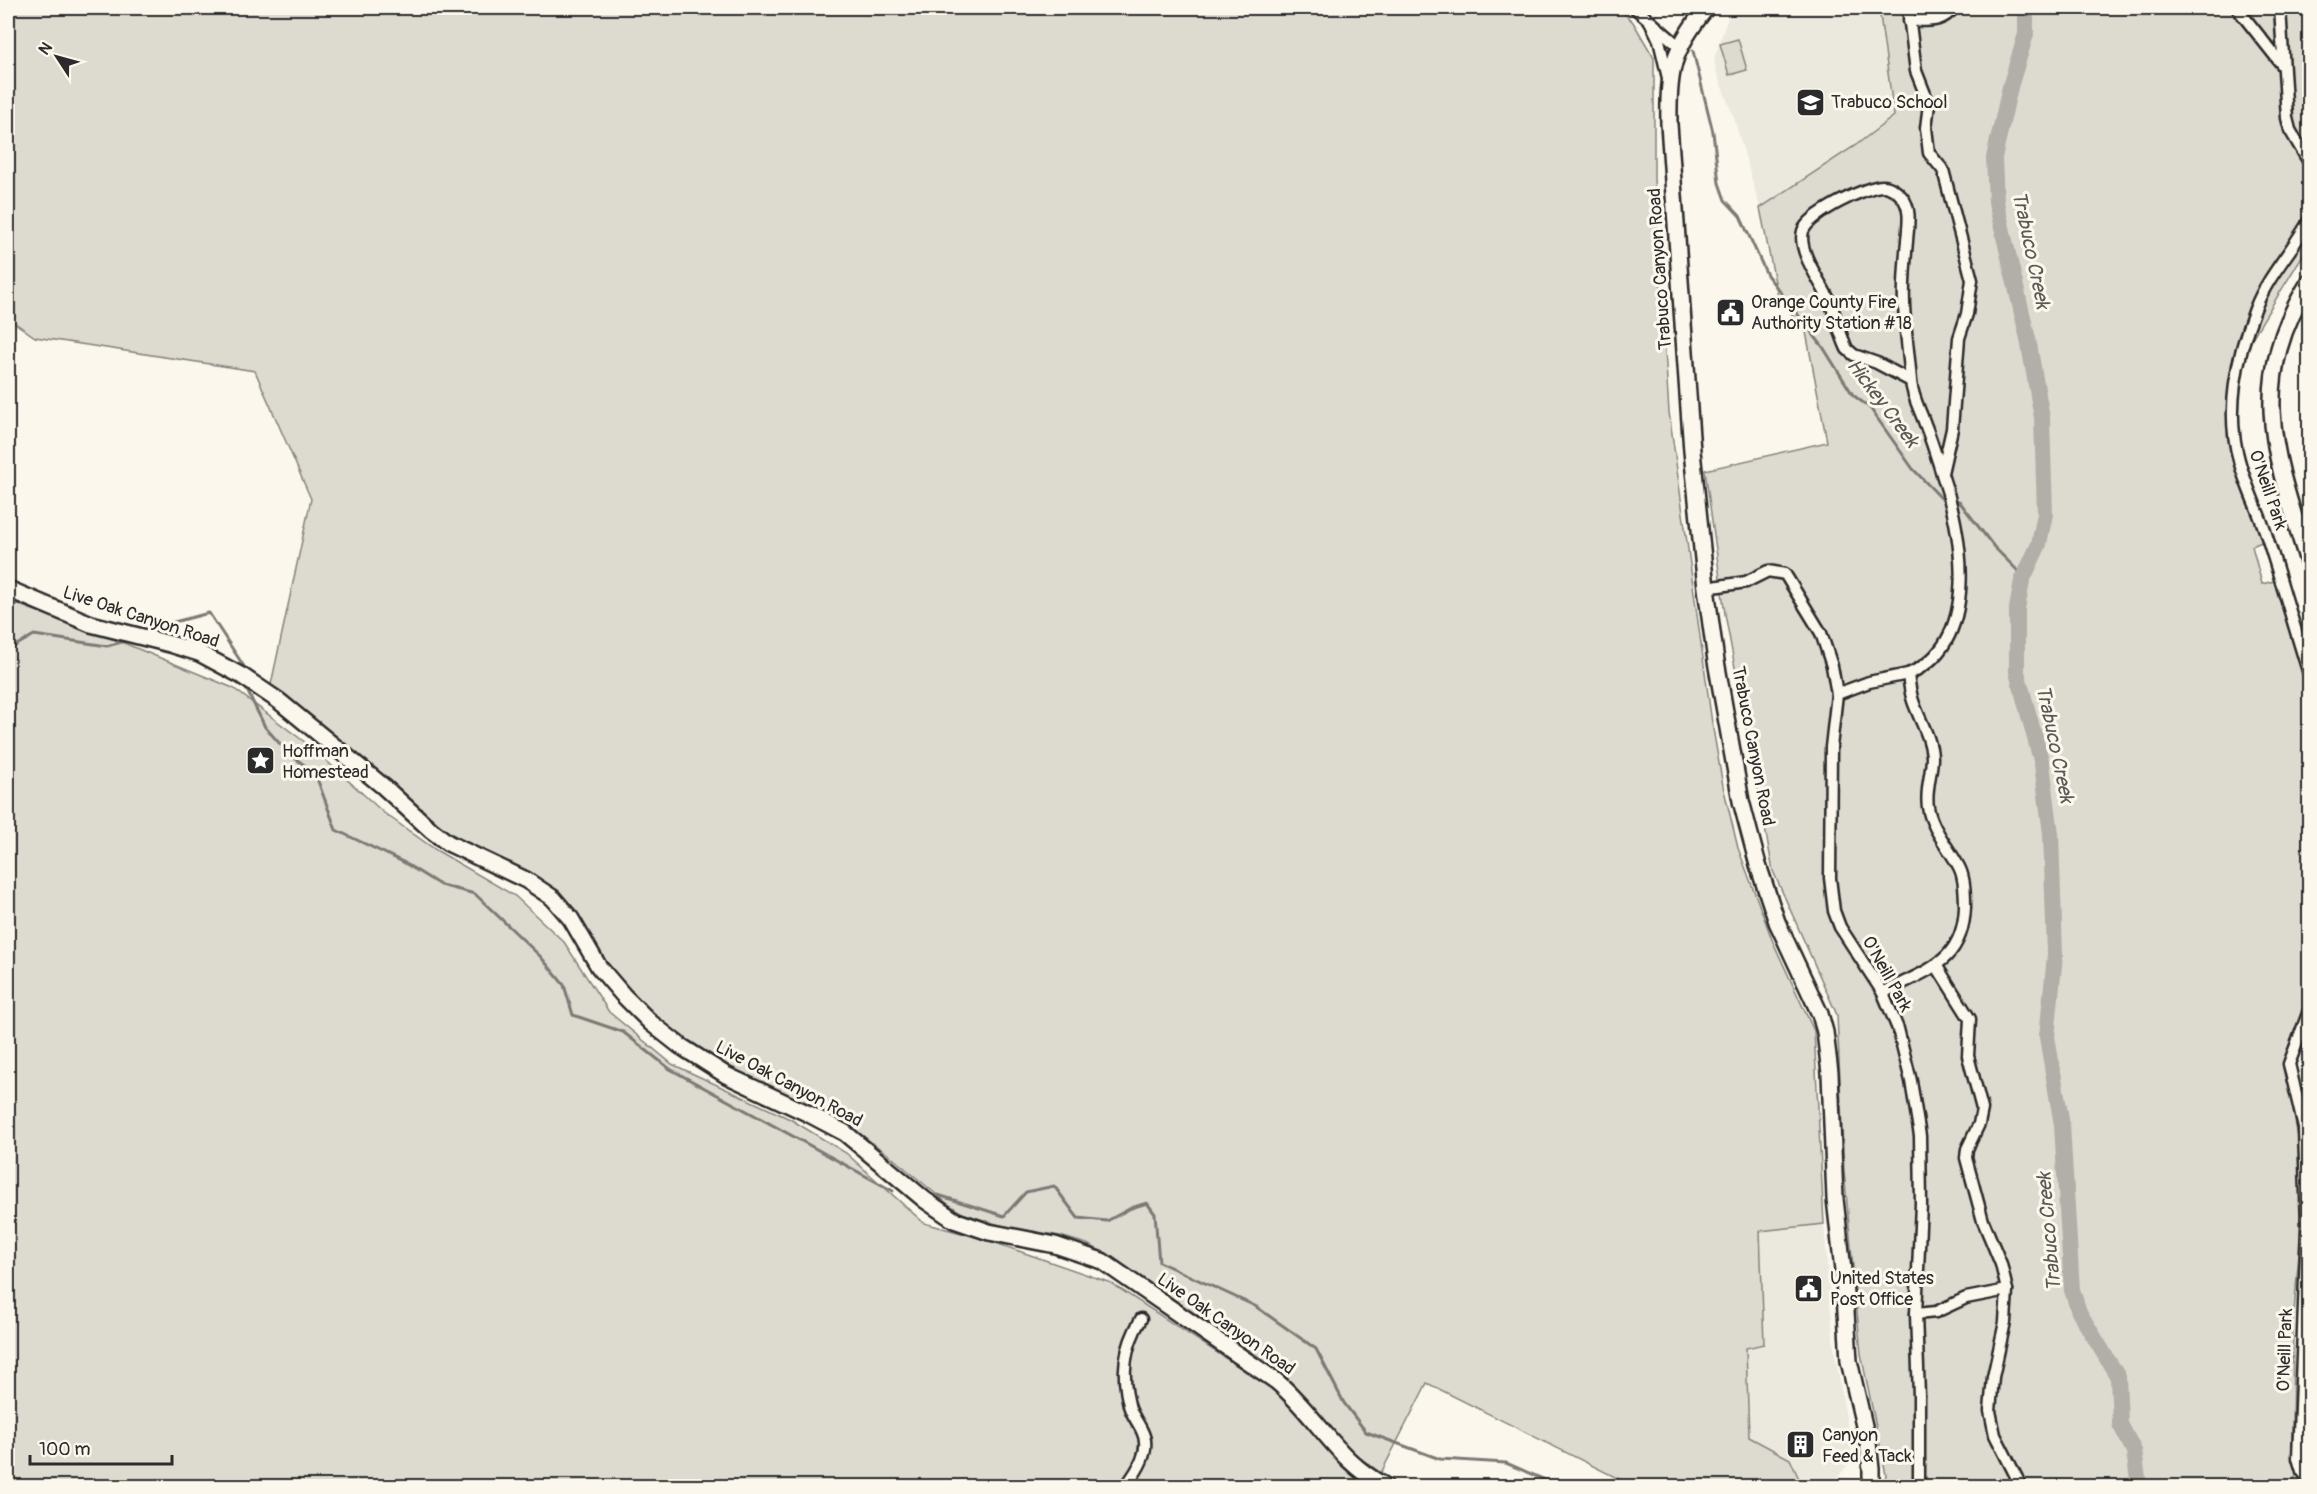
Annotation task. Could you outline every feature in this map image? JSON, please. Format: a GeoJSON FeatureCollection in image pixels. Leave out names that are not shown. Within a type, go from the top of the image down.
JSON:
{"type":"FeatureCollection","features":[{"type":"Feature","properties":{"kind":"main road","name":"Trabuco Canyon Road"},"geometry":{"type":"LineString","coordinates":[[1706,8],[1673,62],[1669,83],[1669,124],[1692,450],[1706,588],[1735,769],[1758,865],[1777,922],[1820,1014],[1825,1032],[1830,1073],[1835,1199],[1844,1279],[1849,1361],[1868,1443],[1871,1486]]}},
{"type":"Feature","properties":{"kind":"main road"},"geometry":{"type":"LineString","coordinates":[[2310,281],[2290,315],[2279,350],[2271,405],[2278,466],[2310,568]]}},
{"type":"Feature","properties":{"kind":"main road","name":"Live Oak Canyon Road"},"geometry":{"type":"LineString","coordinates":[[8,589],[91,624],[199,653],[242,676],[279,701],[448,843],[526,880],[553,898],[571,919],[599,967],[622,995],[651,1023],[679,1045],[726,1075],[809,1113],[845,1133],[925,1200],[954,1220],[989,1232],[1056,1245],[1102,1261],[1276,1381],[1289,1392],[1353,1464],[1368,1477],[1385,1486]]}},
{"type":"Feature","properties":{"kind":"street"},"geometry":{"type":"LineString","coordinates":[[1635,8],[1680,48]]}},
{"type":"Feature","properties":{"kind":"street"},"geometry":{"type":"LineString","coordinates":[[1908,8],[1916,71],[1929,104],[1926,128],[1929,153],[1943,170],[1972,280],[1967,314],[1959,338],[1952,429],[1942,473]]}},
{"type":"Feature","properties":{"kind":"street"},"geometry":{"type":"LineString","coordinates":[[1909,21],[1914,8]]}},
{"type":"Feature","properties":{"kind":"street"},"geometry":{"type":"LineString","coordinates":[[1909,21],[1935,21],[1947,15],[1954,8]]}},
{"type":"Feature","properties":{"kind":"street"},"geometry":{"type":"LineString","coordinates":[[2237,8],[2284,66]]}},
{"type":"Feature","properties":{"kind":"street"},"geometry":{"type":"LineString","coordinates":[[2280,8],[2290,130],[2310,164]]}},
{"type":"Feature","properties":{"kind":"street"},"geometry":{"type":"LineString","coordinates":[[1650,21],[1659,40],[1669,83]]}},
{"type":"Feature","properties":{"kind":"street"},"geometry":{"type":"LineString","coordinates":[[1837,694],[1869,682],[1908,674],[1922,668],[1937,655],[1947,637],[1959,603],[1961,572],[1952,507],[1913,393],[1911,381],[1904,302],[1909,218],[1903,198],[1890,187],[1882,185],[1856,194],[1816,215],[1803,231],[1802,243],[1810,264],[1829,299],[1847,349],[1854,355],[1877,363],[1903,379],[1911,381]]}},
{"type":"Feature","properties":{"kind":"street","name":"O'Neill Park"},"geometry":{"type":"LineString","coordinates":[[2310,219],[2265,286],[2255,309],[2245,338],[2238,372],[2234,395],[2234,428],[2238,459],[2266,534],[2310,677]]}},
{"type":"Feature","properties":{"kind":"street","name":"O'Neill Park"},"geometry":{"type":"LineString","coordinates":[[1706,588],[1746,582],[1768,571],[1785,574],[1821,633],[1832,666],[1837,694],[1831,747],[1830,878],[1834,911],[1840,927],[1883,993],[1898,1029],[1911,1081],[1920,1136],[1921,1215],[1916,1314],[1919,1486]]}},
{"type":"Feature","properties":{"kind":"street"},"geometry":{"type":"LineString","coordinates":[[1883,993],[1936,965],[1953,950],[1964,924],[1964,885],[1961,870],[1936,828],[1927,806],[1932,756],[1928,738],[1912,700],[1908,674]]}},
{"type":"Feature","properties":{"kind":"street"},"geometry":{"type":"LineString","coordinates":[[1936,965],[1970,1019],[1968,1056],[1982,1109],[1979,1124],[1967,1149],[1966,1158],[1983,1221],[2001,1264],[2007,1290],[2005,1322],[1990,1399],[1990,1411],[1995,1435],[2021,1486]]}},
{"type":"Feature","properties":{"kind":"street","name":"O'Neill Park"},"geometry":{"type":"LineString","coordinates":[[2310,1008],[2289,1064],[2304,1128],[2307,1227],[2298,1458],[2302,1471],[2310,1481]]}},
{"type":"Feature","properties":{"kind":"street"},"geometry":{"type":"LineString","coordinates":[[1916,1314],[1936,1312],[1966,1298],[2007,1290]]}},
{"type":"Feature","properties":{"kind":"street"},"geometry":{"type":"LineString","coordinates":[[1126,1486],[1144,1457],[1144,1434],[1129,1407],[1123,1366],[1141,1319]]}},
{"type":"Feature","properties":{"kind":"shaded area"},"geometry":{"type":"Polygon","coordinates":[[[8,8],[1618,8],[1633,22],[1654,58],[1654,178],[1669,412],[1712,723],[1723,786],[1738,848],[1773,942],[1814,1031],[1824,1224],[1760,1231],[1764,1344],[1746,1348],[1749,1437],[1790,1459],[1800,1481],[1813,1486],[1633,1486],[1427,1383],[1381,1473],[1351,1451],[1287,1378],[1110,1256],[1087,1244],[1060,1236],[999,1225],[962,1213],[839,1119],[750,1079],[654,1017],[633,997],[597,952],[507,864],[443,829],[382,775],[270,689],[311,499],[255,371],[35,337],[8,318],[8,8]]]}},
{"type":"Feature","properties":{"kind":"shaded area","name":"Trabuco School"},"geometry":{"type":"Polygon","coordinates":[[[1731,8],[1879,8],[1894,116],[1856,145],[1760,208],[1714,59],[1731,8]]]}},
{"type":"Feature","properties":{"kind":"shaded area"},"geometry":{"type":"Polygon","coordinates":[[[1879,8],[2309,8],[2309,245],[2241,356],[2229,436],[2241,485],[2264,541],[2252,546],[2262,584],[2274,581],[2309,694],[2310,910],[2307,921],[2310,926],[2309,995],[2285,1062],[2300,1150],[2302,1217],[2293,1324],[2292,1453],[2297,1473],[2292,1484],[2294,1486],[1883,1486],[1886,1475],[1861,1354],[1844,1171],[1837,1015],[1773,871],[1725,614],[1705,470],[1827,442],[1806,332],[1778,297],[1760,208],[1856,145],[1894,116],[1879,8]]]}},
{"type":"Feature","properties":{"kind":"shaded area"},"geometry":{"type":"Polygon","coordinates":[[[1738,39],[1747,70],[1729,75],[1720,44],[1738,39]]]}},
{"type":"Feature","properties":{"kind":"shaded area"},"geometry":{"type":"Polygon","coordinates":[[[8,601],[119,641],[233,688],[310,746],[384,813],[436,850],[515,896],[564,942],[609,1012],[672,1064],[790,1119],[846,1153],[924,1223],[987,1240],[1111,1283],[1274,1390],[1344,1464],[1379,1486],[8,1486],[8,601]]]}},
{"type":"Feature","properties":{"kind":"shaded area"},"geometry":{"type":"Polygon","coordinates":[[[1824,1224],[1834,1348],[1853,1458],[1831,1486],[1813,1486],[1800,1481],[1790,1459],[1749,1437],[1746,1348],[1764,1343],[1760,1231],[1824,1224]]]}},
{"type":"Feature","properties":{"kind":"waterway"},"geometry":{"type":"LineString","coordinates":[[1677,8],[1680,13]]}},
{"type":"Feature","properties":{"kind":"waterway","name":"Trabuco Creek"},"geometry":{"type":"LineString","coordinates":[[2026,8],[2026,34],[2010,87],[1994,158],[1996,202],[2028,339],[2042,418],[2045,514],[2039,544],[2022,581],[2017,609],[2017,672],[2042,764],[2051,834],[2055,955],[2047,1037],[2062,1125],[2072,1290],[2079,1312],[2118,1377],[2120,1424],[2134,1451],[2139,1486]]}},
{"type":"Feature","properties":{"kind":"waterway","name":"Hickey Creek"},"geometry":{"type":"LineString","coordinates":[[1693,51],[1713,132],[1719,183],[1725,200],[1740,216],[1767,275],[1823,347],[1853,395],[1870,408],[1913,469],[1941,498],[1946,499]]}},
{"type":"Feature","properties":{"kind":"waterway","name":"Hickey Creek"},"geometry":{"type":"LineString","coordinates":[[1953,500],[1959,501],[1994,547],[2018,571],[2022,581]]}},
{"type":"Feature","properties":{"kind":"waterway"},"geometry":{"type":"LineString","coordinates":[[147,629],[209,613],[245,668]]}},
{"type":"Feature","properties":{"kind":"waterway"},"geometry":{"type":"LineString","coordinates":[[8,650],[34,635],[107,646],[129,640]]}},
{"type":"Feature","properties":{"kind":"waterway"},"geometry":{"type":"LineString","coordinates":[[246,688],[265,727],[288,753],[315,773],[336,830],[403,862],[440,885],[475,894],[540,956],[564,985],[573,1015],[623,1032],[670,1069],[893,1191]]}},
{"type":"Feature","properties":{"kind":"waterway"},"geometry":{"type":"LineString","coordinates":[[938,1195],[1004,1216],[1026,1192],[1054,1186],[1078,1218],[1107,1221],[1131,1208],[1147,1203],[1155,1214],[1159,1262],[1255,1306],[1316,1349],[1344,1403],[1366,1432],[1440,1459],[1506,1463],[1559,1486]]}},
{"type":"Feature","properties":{"kind":"place","name":"Trabuco School"},"geometry":{"type":"Point","coordinates":[1810,102]}},
{"type":"Feature","properties":{"kind":"place","name":"Orange County Fire Authority Station #18"},"geometry":{"type":"Point","coordinates":[1730,312]}},
{"type":"Feature","properties":{"kind":"place","name":"Hoffman Homestead"},"geometry":{"type":"Point","coordinates":[261,761]}},
{"type":"Feature","properties":{"kind":"place","name":"United States Post Office"},"geometry":{"type":"Point","coordinates":[1809,1288]}},
{"type":"Feature","properties":{"kind":"place","name":"Canyon Feed & Tack"},"geometry":{"type":"Point","coordinates":[1801,1445]}}]}
